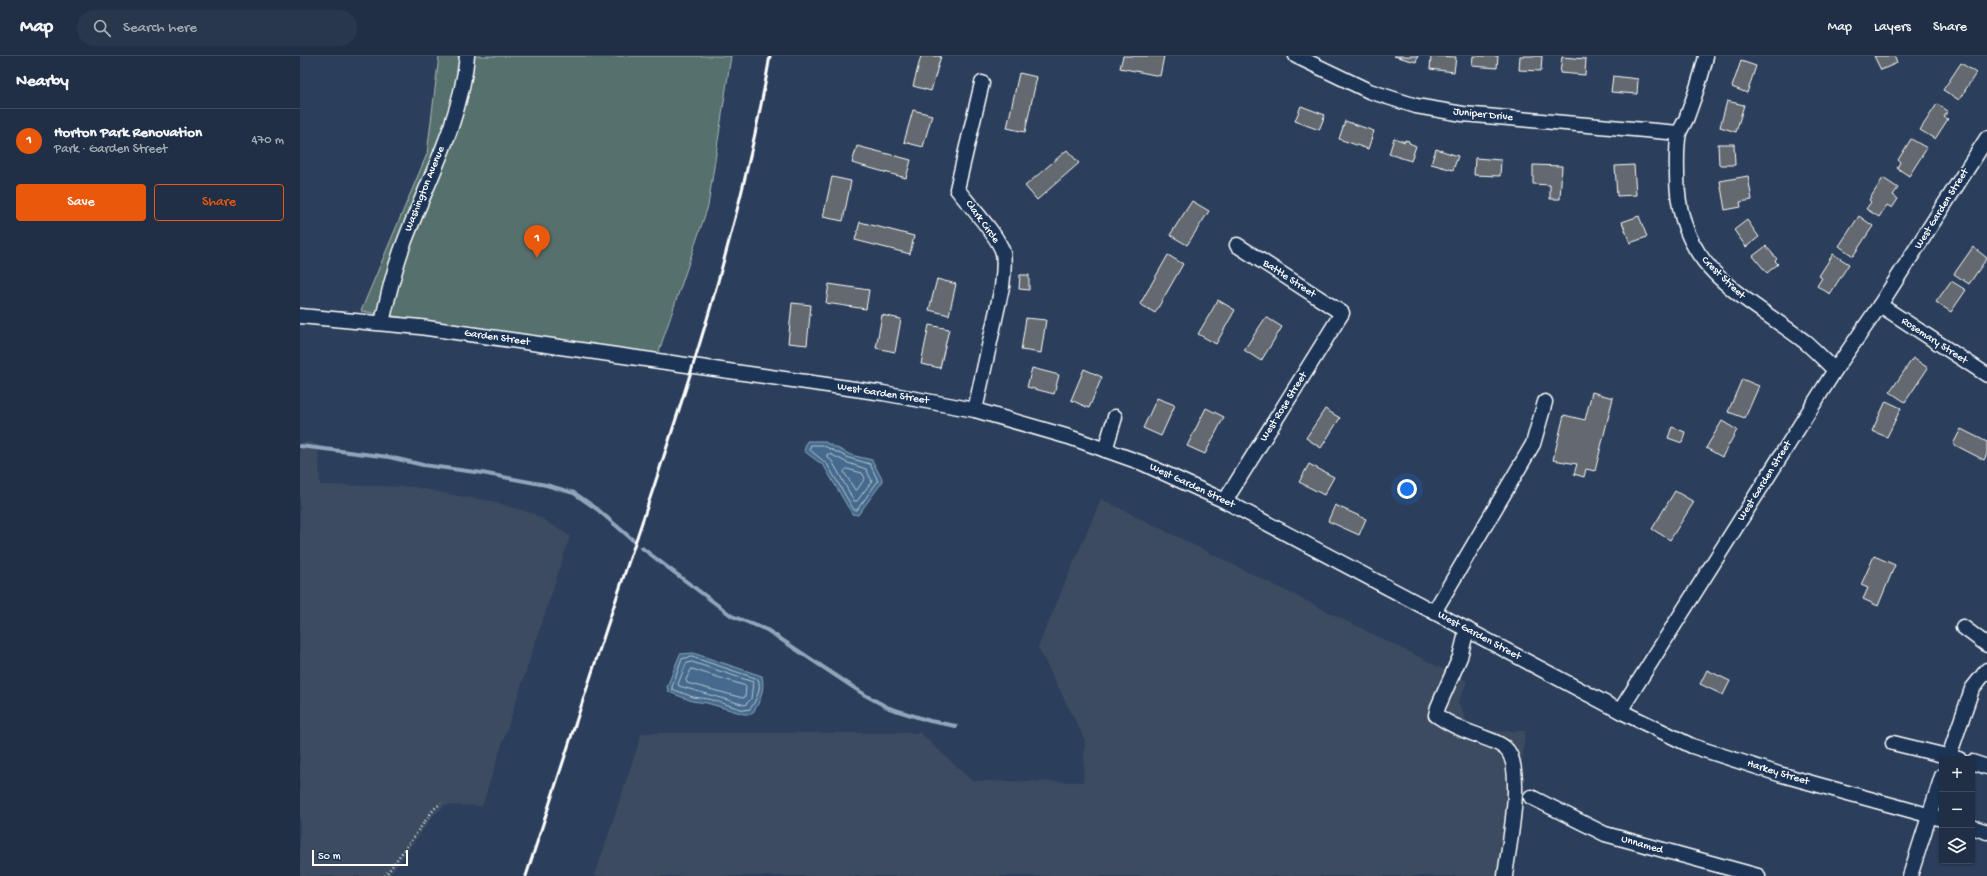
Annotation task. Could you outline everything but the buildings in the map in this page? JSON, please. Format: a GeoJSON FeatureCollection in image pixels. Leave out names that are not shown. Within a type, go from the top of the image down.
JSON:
{"type":"FeatureCollection","features":[{"type":"Feature","properties":{"kind":"street","name":"Washington Avenue"},"geometry":{"type":"LineString","coordinates":[[382,323],[391,279],[403,244],[455,114],[465,80],[467,56]]}},
{"type":"Feature","properties":{"kind":"street","name":"Juniper Drive"},"geometry":{"type":"LineString","coordinates":[[1297,56],[1369,91],[1416,106],[1463,114],[1679,133]]}},
{"type":"Feature","properties":{"kind":"street","name":"Crest Street"},"geometry":{"type":"LineString","coordinates":[[1706,56],[1686,118],[1679,133],[1677,154],[1677,186],[1679,209],[1684,228],[1694,248],[1704,263],[1740,296],[1805,342],[1835,370]]}},
{"type":"Feature","properties":{"kind":"street","name":"Clark Circle"},"geometry":{"type":"LineString","coordinates":[[975,410],[1002,287],[1004,267],[1002,251],[957,189],[982,83]]}},
{"type":"Feature","properties":{"kind":"street","name":"West Garden Street"},"geometry":{"type":"LineString","coordinates":[[692,366],[883,393],[975,410],[1069,437],[1142,463],[1225,501],[1620,711],[1835,370],[1880,305],[1987,138]]}},
{"type":"Feature","properties":{"kind":"street","name":"Battle Street"},"geometry":{"type":"LineString","coordinates":[[1237,246],[1342,313]]}},
{"type":"Feature","properties":{"kind":"street","name":"Rosemary Street"},"geometry":{"type":"LineString","coordinates":[[1880,305],[1987,375]]}},
{"type":"Feature","properties":{"kind":"street","name":"West Rose Street"},"geometry":{"type":"LineString","coordinates":[[1225,501],[1342,313]]}},
{"type":"Feature","properties":{"kind":"street","name":"Garden Street"},"geometry":{"type":"LineString","coordinates":[[300,316],[382,323],[692,366]]}},
{"type":"Feature","properties":{"kind":"street"},"geometry":{"type":"LineString","coordinates":[[1434,612],[1533,444],[1545,402]]}},
{"type":"Feature","properties":{"kind":"street"},"geometry":{"type":"LineString","coordinates":[[1105,450],[1115,417]]}},
{"type":"Feature","properties":{"kind":"street"},"geometry":{"type":"LineString","coordinates":[[1963,627],[1987,645]]}},
{"type":"Feature","properties":{"kind":"street"},"geometry":{"type":"LineString","coordinates":[[1466,629],[1460,658],[1438,707],[1436,715],[1448,724],[1494,742],[1505,748],[1511,756],[1515,771],[1515,790],[1505,876]]}},
{"type":"Feature","properties":{"kind":"street"},"geometry":{"type":"LineString","coordinates":[[1953,756],[1972,689],[1987,670]]}},
{"type":"Feature","properties":{"kind":"street","name":"Harkey Street"},"geometry":{"type":"LineString","coordinates":[[1620,711],[1692,746],[1779,774],[1933,815]]}},
{"type":"Feature","properties":{"kind":"street"},"geometry":{"type":"LineString","coordinates":[[1893,743],[1944,756]]}},
{"type":"Feature","properties":{"kind":"street"},"geometry":{"type":"LineString","coordinates":[[1975,763],[1987,766]]}},
{"type":"Feature","properties":{"kind":"street"},"geometry":{"type":"LineString","coordinates":[[1910,876],[1933,815],[1939,789]]}},
{"type":"Feature","properties":{"kind":"street","name":"Unnamed"},"geometry":{"type":"LineString","coordinates":[[1532,797],[1605,834],[1758,876]]}},
{"type":"Feature","properties":{"kind":"street"},"geometry":{"type":"LineString","coordinates":[[1975,829],[1987,832]]}},
{"type":"Feature","properties":{"kind":"path"},"geometry":{"type":"LineString","coordinates":[[385,876],[434,809],[441,803]]}},
{"type":"Feature","properties":{"kind":"shaded area"},"geometry":{"type":"Polygon","coordinates":[[[310,442],[318,445],[320,485],[414,487],[491,501],[534,514],[570,536],[482,806],[445,805],[433,816],[389,876],[300,876],[300,443],[310,442]]]}},
{"type":"Feature","properties":{"kind":"shaded area"},"geometry":{"type":"Polygon","coordinates":[[[1101,499],[1467,681],[1458,702],[1466,720],[1484,731],[1525,731],[1511,876],[595,876],[642,733],[920,733],[972,781],[1083,782],[1085,740],[1038,647],[1101,499]]]}},
{"type":"Feature","properties":{"kind":"green space"},"geometry":{"type":"Polygon","coordinates":[[[439,56],[731,56],[708,206],[657,357],[361,311],[427,154],[439,56]]]}},
{"type":"Feature","properties":{"kind":"water"},"geometry":{"type":"Polygon","coordinates":[[[807,441],[823,441],[851,455],[872,460],[883,481],[858,515],[852,514],[824,466],[804,451],[807,441]]]}},
{"type":"Feature","properties":{"kind":"water"},"geometry":{"type":"Polygon","coordinates":[[[693,653],[762,676],[763,686],[761,696],[752,714],[744,714],[707,703],[692,701],[669,692],[667,687],[680,654],[693,653]]]}},
{"type":"Feature","properties":{"kind":"waterway"},"geometry":{"type":"LineString","coordinates":[[300,446],[389,457],[423,465],[482,473],[546,485],[574,493],[597,509],[634,541]]}},
{"type":"Feature","properties":{"kind":"waterway"},"geometry":{"type":"LineString","coordinates":[[642,548],[732,616],[767,630],[865,695],[889,708],[930,721],[956,726]]}},
{"type":"Feature","properties":{"kind":"railway"},"geometry":{"type":"LineString","coordinates":[[526,876],[693,366],[729,243],[758,118],[770,56]]}},
{"type":"Feature","properties":{"kind":"place","name":"Horton Park Renovation"},"geometry":{"type":"Point","coordinates":[537,258]}}]}
